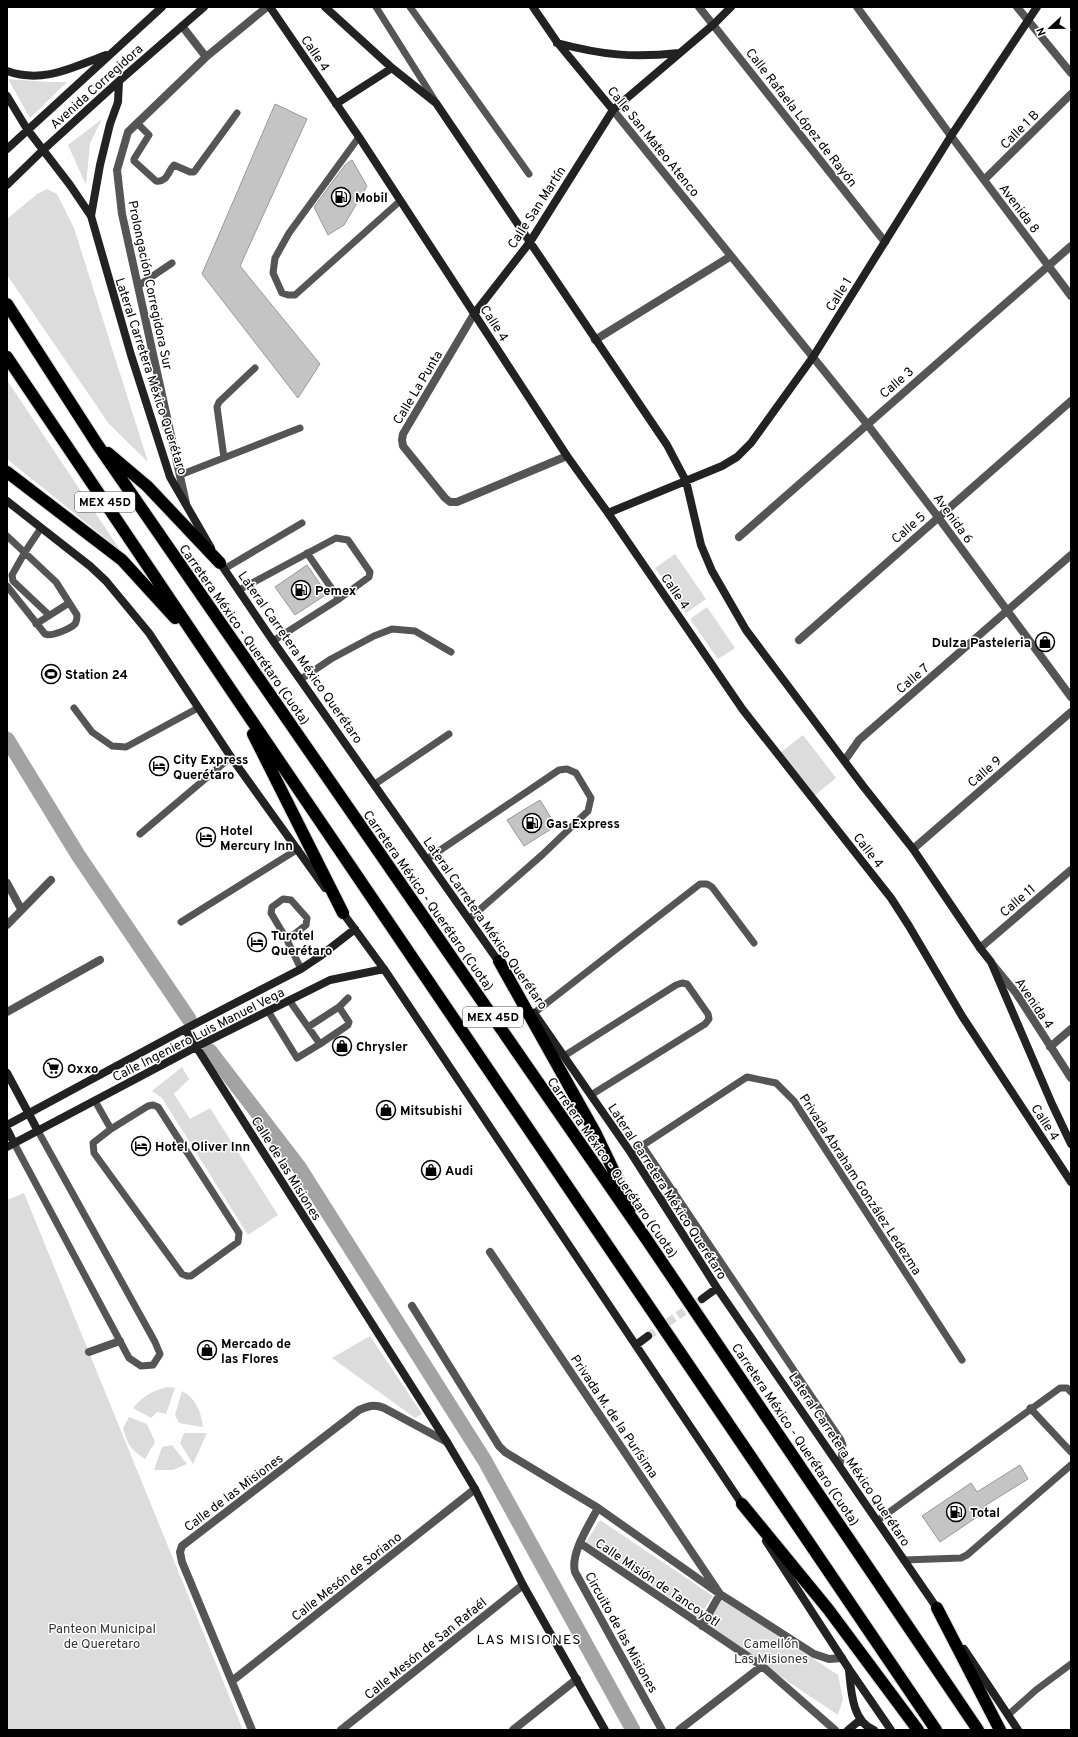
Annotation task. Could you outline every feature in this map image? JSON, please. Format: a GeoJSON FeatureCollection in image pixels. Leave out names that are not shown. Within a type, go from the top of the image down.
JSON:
{"type":"FeatureCollection","features":[{"type":"Feature","properties":{"kind":"highway","name":"Carretera México - Querétaro (Cuota)"},"geometry":{"type":"LineString","coordinates":[[7,304],[97,444],[647,1240],[978,1730]]}},
{"type":"Feature","properties":{"kind":"highway","name":"MEX 45D"},"geometry":{"type":"LineString","coordinates":[[7,357],[230,690],[936,1730]]}},
{"type":"Feature","properties":{"kind":"highway"},"geometry":{"type":"LineString","coordinates":[[97,444],[147,486],[222,566]]}},
{"type":"Feature","properties":{"kind":"highway"},"geometry":{"type":"LineString","coordinates":[[7,472],[122,560],[202,648]]}},
{"type":"Feature","properties":{"kind":"highway"},"geometry":{"type":"LineString","coordinates":[[230,690],[343,913]]}},
{"type":"Feature","properties":{"kind":"highway"},"geometry":{"type":"LineString","coordinates":[[498,962],[596,1134],[647,1240]]}},
{"type":"Feature","properties":{"kind":"highway"},"geometry":{"type":"LineString","coordinates":[[742,1504],[828,1609],[918,1730]]}},
{"type":"Feature","properties":{"kind":"highway"},"geometry":{"type":"LineString","coordinates":[[937,1608],[1000,1730]]}},
{"type":"Feature","properties":{"kind":"main road","name":"Avenida Corregidora"},"geometry":{"type":"LineString","coordinates":[[7,149],[162,7]]}},
{"type":"Feature","properties":{"kind":"main road","name":"Avenida Corregidora"},"geometry":{"type":"LineString","coordinates":[[7,185],[119,81],[204,7]]}},
{"type":"Feature","properties":{"kind":"main road","name":"Calle 4"},"geometry":{"type":"LineString","coordinates":[[270,7],[359,137],[567,456],[608,513],[743,710],[891,898],[962,1016],[1071,1182]]}},
{"type":"Feature","properties":{"kind":"main road","name":"Calle 4"},"geometry":{"type":"LineString","coordinates":[[325,7],[392,68],[436,103],[667,445],[686,481],[701,545],[712,571],[724,593],[746,630],[777,673],[913,849],[991,962],[1052,1104],[1071,1144]]}},
{"type":"Feature","properties":{"kind":"main road","name":"Calle San Mateo Atenco"},"geometry":{"type":"LineString","coordinates":[[533,7],[557,42],[614,110]]}},
{"type":"Feature","properties":{"kind":"main road","name":"Calle San Martín"},"geometry":{"type":"LineString","coordinates":[[474,314],[530,242],[614,110],[714,24],[731,7]]}},
{"type":"Feature","properties":{"kind":"main road","name":"Calle 1"},"geometry":{"type":"LineString","coordinates":[[608,513],[722,466],[737,457],[751,443],[813,357],[951,136],[1037,7]]}},
{"type":"Feature","properties":{"kind":"main road"},"geometry":{"type":"LineString","coordinates":[[557,42],[586,51],[617,56],[648,56],[679,53]]}},
{"type":"Feature","properties":{"kind":"main road"},"geometry":{"type":"LineString","coordinates":[[7,71],[20,76],[50,76],[111,54]]}},
{"type":"Feature","properties":{"kind":"main road"},"geometry":{"type":"LineString","coordinates":[[336,104],[392,68]]}},
{"type":"Feature","properties":{"kind":"main road"},"geometry":{"type":"LineString","coordinates":[[91,216],[100,165],[110,124],[118,102],[119,81]]}},
{"type":"Feature","properties":{"kind":"main road","name":"Lateral Carretera México Querétaro"},"geometry":{"type":"LineString","coordinates":[[7,96],[28,129],[91,216],[130,355],[170,477],[222,566],[631,1153],[717,1288],[840,1465],[1018,1730]]}},
{"type":"Feature","properties":{"kind":"main road"},"geometry":{"type":"LineString","coordinates":[[7,501],[90,566],[106,581],[149,633],[231,758],[298,848],[384,969],[742,1504],[849,1669],[891,1730]]}},
{"type":"Feature","properties":{"kind":"main road","name":"Calle Ingeniero Luis Manuel Vega"},"geometry":{"type":"LineString","coordinates":[[7,1126],[185,1029],[301,969],[320,957],[355,930]]}},
{"type":"Feature","properties":{"kind":"main road","name":"Calle Ingeniero Luis Manuel Vega"},"geometry":{"type":"LineString","coordinates":[[11,1145],[196,1047],[330,980],[384,969]]}},
{"type":"Feature","properties":{"kind":"main road","name":"Calle de las Misiones"},"geometry":{"type":"LineString","coordinates":[[185,1029],[447,1442],[475,1489],[523,1585],[606,1730]]}},
{"type":"Feature","properties":{"kind":"main road"},"geometry":{"type":"LineString","coordinates":[[7,1073],[38,1131]]}},
{"type":"Feature","properties":{"kind":"main road"},"geometry":{"type":"LineString","coordinates":[[7,1129],[11,1145]]}},
{"type":"Feature","properties":{"kind":"main road"},"geometry":{"type":"LineString","coordinates":[[702,1299],[717,1288]]}},
{"type":"Feature","properties":{"kind":"main road"},"geometry":{"type":"LineString","coordinates":[[636,1345],[648,1336]]}},
{"type":"Feature","properties":{"kind":"main road"},"geometry":{"type":"LineString","coordinates":[[849,1669],[851,1694],[860,1720],[870,1729],[874,1730]]}},
{"type":"Feature","properties":{"kind":"main road"},"geometry":{"type":"LineString","coordinates":[[848,1730],[860,1720]]}},
{"type":"Feature","properties":{"kind":"street","name":"Prolongación Corregidora Sur"},"geometry":{"type":"LineString","coordinates":[[187,508],[122,214],[117,170],[128,132],[206,57],[266,7]]}},
{"type":"Feature","properties":{"kind":"street","name":"Calle Rafaela López de Rayón"},"geometry":{"type":"LineString","coordinates":[[699,7],[714,24],[885,242]]}},
{"type":"Feature","properties":{"kind":"street","name":"Avenida 8"},"geometry":{"type":"LineString","coordinates":[[857,7],[951,136],[1071,296]]}},
{"type":"Feature","properties":{"kind":"street"},"geometry":{"type":"LineString","coordinates":[[1017,7],[1071,73]]}},
{"type":"Feature","properties":{"kind":"street"},"geometry":{"type":"LineString","coordinates":[[182,26],[206,57]]}},
{"type":"Feature","properties":{"kind":"street","name":"Calle 1 B"},"geometry":{"type":"LineString","coordinates":[[984,180],[1071,94]]}},
{"type":"Feature","properties":{"kind":"street","name":"Calle San Mateo Atenco"},"geometry":{"type":"LineString","coordinates":[[614,110],[813,357]]}},
{"type":"Feature","properties":{"kind":"street","name":"Calle 3"},"geometry":{"type":"LineString","coordinates":[[739,537],[1071,246]]}},
{"type":"Feature","properties":{"kind":"street"},"geometry":{"type":"LineString","coordinates":[[595,340],[731,256]]}},
{"type":"Feature","properties":{"kind":"street","name":"Calle La Punta"},"geometry":{"type":"LineString","coordinates":[[474,314],[403,434],[403,446],[445,498],[450,502],[457,502],[567,456]]}},
{"type":"Feature","properties":{"kind":"street","name":"Avenida 6"},"geometry":{"type":"LineString","coordinates":[[813,357],[867,424],[938,517],[1071,697]]}},
{"type":"Feature","properties":{"kind":"street","name":"Calle 5"},"geometry":{"type":"LineString","coordinates":[[799,640],[1071,401]]}},
{"type":"Feature","properties":{"kind":"street","name":"Calle 7"},"geometry":{"type":"LineString","coordinates":[[845,760],[859,740],[1071,555]]}},
{"type":"Feature","properties":{"kind":"street","name":"Calle 9"},"geometry":{"type":"LineString","coordinates":[[913,849],[1071,712]]}},
{"type":"Feature","properties":{"kind":"street","name":"Calle 11"},"geometry":{"type":"LineString","coordinates":[[980,948],[1071,870]]}},
{"type":"Feature","properties":{"kind":"street"},"geometry":{"type":"LineString","coordinates":[[7,925],[51,880]]}},
{"type":"Feature","properties":{"kind":"street"},"geometry":{"type":"LineString","coordinates":[[7,883],[22,909]]}},
{"type":"Feature","properties":{"kind":"street"},"geometry":{"type":"LineString","coordinates":[[7,1012],[100,960]]}},
{"type":"Feature","properties":{"kind":"street","name":"Avenida 4"},"geometry":{"type":"LineString","coordinates":[[991,962],[1016,993],[1071,1078]]}},
{"type":"Feature","properties":{"kind":"street"},"geometry":{"type":"LineString","coordinates":[[1050,1047],[1071,1029]]}},
{"type":"Feature","properties":{"kind":"street","name":"Privada M. de la Purísima"},"geometry":{"type":"LineString","coordinates":[[490,1252],[720,1594]]}},
{"type":"Feature","properties":{"kind":"street"},"geometry":{"type":"LineString","coordinates":[[412,1306],[499,1446],[513,1458],[598,1508],[720,1594],[814,1654],[829,1659],[842,1658]]}},
{"type":"Feature","properties":{"kind":"street"},"geometry":{"type":"LineString","coordinates":[[89,1352],[120,1341]]}},
{"type":"Feature","properties":{"kind":"street","name":"Calle de las Misiones"},"geometry":{"type":"LineString","coordinates":[[252,1730],[182,1562],[180,1552],[182,1546],[359,1410],[368,1406],[377,1405],[384,1408],[447,1442]]}},
{"type":"Feature","properties":{"kind":"street","name":"Calle Mesón de Soriano"},"geometry":{"type":"LineString","coordinates":[[232,1681],[475,1489]]}},
{"type":"Feature","properties":{"kind":"street","name":"Circuito de las Misiones"},"geometry":{"type":"LineString","coordinates":[[598,1508],[580,1543],[574,1562],[575,1572],[662,1730]]}},
{"type":"Feature","properties":{"kind":"street","name":"Calle Misión de Tancoyotl"},"geometry":{"type":"LineString","coordinates":[[580,1543],[762,1666],[835,1730]]}},
{"type":"Feature","properties":{"kind":"street","name":"Calle Mesón de San Rafaél"},"geometry":{"type":"LineString","coordinates":[[341,1730],[523,1585]]}},
{"type":"Feature","properties":{"kind":"street"},"geometry":{"type":"LineString","coordinates":[[702,1626],[720,1594]]}},
{"type":"Feature","properties":{"kind":"street"},"geometry":{"type":"LineString","coordinates":[[679,1730],[762,1666]]}},
{"type":"Feature","properties":{"kind":"street"},"geometry":{"type":"LineString","coordinates":[[513,1730],[577,1679]]}},
{"type":"Feature","properties":{"kind":"lane","name":"Calle 4"},"geometry":{"type":"LineString","coordinates":[[376,7],[436,103]]}},
{"type":"Feature","properties":{"kind":"lane"},"geometry":{"type":"LineString","coordinates":[[410,7],[529,174]]}},
{"type":"Feature","properties":{"kind":"lane"},"geometry":{"type":"LineString","coordinates":[[137,123],[149,135],[134,161],[156,181],[160,182],[164,180],[174,164],[190,172],[194,172],[237,113]]}},
{"type":"Feature","properties":{"kind":"lane"},"geometry":{"type":"LineString","coordinates":[[359,137],[289,233],[275,258],[273,273],[282,293],[296,295],[400,201]]}},
{"type":"Feature","properties":{"kind":"lane"},"geometry":{"type":"LineString","coordinates":[[138,286],[172,263]]}},
{"type":"Feature","properties":{"kind":"lane"},"geometry":{"type":"LineString","coordinates":[[224,458],[217,407],[219,402],[255,368]]}},
{"type":"Feature","properties":{"kind":"lane"},"geometry":{"type":"LineString","coordinates":[[180,475],[300,428]]}},
{"type":"Feature","properties":{"kind":"lane"},"geometry":{"type":"LineString","coordinates":[[222,566],[302,523]]}},
{"type":"Feature","properties":{"kind":"lane"},"geometry":{"type":"LineString","coordinates":[[41,528],[12,575],[13,581],[48,615]]}},
{"type":"Feature","properties":{"kind":"lane"},"geometry":{"type":"LineString","coordinates":[[7,536],[56,582],[77,615],[77,620],[74,624],[52,636],[48,636],[44,634],[7,586]]}},
{"type":"Feature","properties":{"kind":"lane"},"geometry":{"type":"LineString","coordinates":[[239,590],[336,538],[348,540],[370,572],[369,577],[339,599],[273,641]]}},
{"type":"Feature","properties":{"kind":"lane"},"geometry":{"type":"LineString","coordinates":[[307,553],[339,599]]}},
{"type":"Feature","properties":{"kind":"lane"},"geometry":{"type":"LineString","coordinates":[[36,624],[48,615],[70,603]]}},
{"type":"Feature","properties":{"kind":"lane"},"geometry":{"type":"LineString","coordinates":[[301,679],[331,659],[374,636],[392,629],[415,631],[451,652]]}},
{"type":"Feature","properties":{"kind":"lane"},"geometry":{"type":"LineString","coordinates":[[74,708],[92,732],[112,746],[126,748],[198,708]]}},
{"type":"Feature","properties":{"kind":"lane"},"geometry":{"type":"LineString","coordinates":[[375,784],[449,734]]}},
{"type":"Feature","properties":{"kind":"lane"},"geometry":{"type":"LineString","coordinates":[[140,834],[231,758]]}},
{"type":"Feature","properties":{"kind":"lane"},"geometry":{"type":"LineString","coordinates":[[426,858],[559,770],[567,769],[576,773],[591,798],[588,811],[542,855],[469,919]]}},
{"type":"Feature","properties":{"kind":"lane"},"geometry":{"type":"LineString","coordinates":[[181,922],[298,848]]}},
{"type":"Feature","properties":{"kind":"lane"},"geometry":{"type":"LineString","coordinates":[[534,1013],[700,884],[707,884],[712,887],[754,943]]}},
{"type":"Feature","properties":{"kind":"lane"},"geometry":{"type":"LineString","coordinates":[[287,940],[308,922],[307,918],[291,900],[283,899],[272,907],[271,912],[301,969]]}},
{"type":"Feature","properties":{"kind":"lane"},"geometry":{"type":"LineString","coordinates":[[564,1056],[676,984],[687,984],[708,1014],[709,1019],[705,1024],[591,1095]]}},
{"type":"Feature","properties":{"kind":"lane"},"geometry":{"type":"LineString","coordinates":[[308,1027],[339,1007],[348,998]]}},
{"type":"Feature","properties":{"kind":"lane"},"geometry":{"type":"LineString","coordinates":[[289,1000],[320,1044]]}},
{"type":"Feature","properties":{"kind":"lane"},"geometry":{"type":"LineString","coordinates":[[268,1011],[295,1057],[299,1058],[348,1025],[349,1022],[339,1007]]}},
{"type":"Feature","properties":{"kind":"lane","name":"Privada Abraham González Ledezma"},"geometry":{"type":"LineString","coordinates":[[631,1153],[747,1077],[776,1083],[794,1101],[962,1360]]}},
{"type":"Feature","properties":{"kind":"lane"},"geometry":{"type":"LineString","coordinates":[[95,1101],[111,1129]]}},
{"type":"Feature","properties":{"kind":"lane"},"geometry":{"type":"LineString","coordinates":[[153,1105],[158,1107],[240,1233],[238,1242],[191,1276],[182,1274],[94,1153],[93,1143],[111,1129],[148,1106],[153,1105]]}},
{"type":"Feature","properties":{"kind":"lane"},"geometry":{"type":"LineString","coordinates":[[11,1145],[129,1358],[141,1366],[153,1365],[160,1354],[38,1131]]}},
{"type":"Feature","properties":{"kind":"lane"},"geometry":{"type":"LineString","coordinates":[[642,1145],[841,1440],[843,1446],[840,1465]]}},
{"type":"Feature","properties":{"kind":"lane"},"geometry":{"type":"LineString","coordinates":[[661,1201],[674,1191]]}},
{"type":"Feature","properties":{"kind":"lane"},"geometry":{"type":"LineString","coordinates":[[877,1521],[1030,1408],[1060,1388],[1067,1388],[1071,1392]]}},
{"type":"Feature","properties":{"kind":"lane"},"geometry":{"type":"LineString","coordinates":[[1030,1408],[1071,1452]]}},
{"type":"Feature","properties":{"kind":"lane"},"geometry":{"type":"LineString","coordinates":[[904,1560],[961,1558],[967,1555],[1071,1465]]}},
{"type":"Feature","properties":{"kind":"lane"},"geometry":{"type":"LineString","coordinates":[[1008,1715],[1036,1690],[1071,1664]]}},
{"type":"Feature","properties":{"kind":"green space"},"geometry":{"type":"Polygon","coordinates":[[[8,79],[49,82],[67,82],[30,118],[8,79]]]}},
{"type":"Feature","properties":{"kind":"green space"},"geometry":{"type":"Polygon","coordinates":[[[102,119],[90,143],[86,185],[68,145],[102,119]]]}},
{"type":"Feature","properties":{"kind":"green space"},"geometry":{"type":"Polygon","coordinates":[[[47,189],[57,194],[74,228],[148,462],[109,424],[7,275],[7,219],[37,194],[47,189]]]}},
{"type":"Feature","properties":{"kind":"green space"},"geometry":{"type":"Polygon","coordinates":[[[7,380],[120,550],[7,459],[7,380]]]}},
{"type":"Feature","properties":{"kind":"green space"},"geometry":{"type":"Polygon","coordinates":[[[675,554],[706,599],[686,613],[655,568],[675,554]]]}},
{"type":"Feature","properties":{"kind":"green space"},"geometry":{"type":"Polygon","coordinates":[[[707,607],[735,648],[718,659],[690,619],[707,607]]]}},
{"type":"Feature","properties":{"kind":"green space"},"geometry":{"type":"Polygon","coordinates":[[[803,735],[836,778],[814,796],[780,753],[803,735]]]}},
{"type":"Feature","properties":{"kind":"green space"},"geometry":{"type":"Polygon","coordinates":[[[182,1067],[189,1079],[174,1094],[190,1119],[210,1108],[278,1215],[248,1235],[162,1098],[152,1091],[182,1067]]]}},
{"type":"Feature","properties":{"kind":"green space","name":"Panteon Municipal de Queretaro"},"geometry":{"type":"Polygon","coordinates":[[[24,1193],[243,1730],[7,1730],[7,1200],[24,1193]]]}},
{"type":"Feature","properties":{"kind":"green space"},"geometry":{"type":"Polygon","coordinates":[[[370,1336],[422,1414],[415,1418],[332,1358],[370,1336]]]}},
{"type":"Feature","properties":{"kind":"green space"},"geometry":{"type":"Polygon","coordinates":[[[167,1387],[175,1388],[166,1414],[157,1412],[151,1418],[133,1408],[148,1394],[167,1387]]]}},
{"type":"Feature","properties":{"kind":"green space"},"geometry":{"type":"Polygon","coordinates":[[[182,1391],[191,1397],[197,1406],[203,1427],[179,1423],[175,1415],[182,1391]]]}},
{"type":"Feature","properties":{"kind":"green space"},"geometry":{"type":"Polygon","coordinates":[[[129,1417],[147,1424],[155,1442],[145,1459],[130,1446],[126,1439],[123,1428],[129,1417]]]}},
{"type":"Feature","properties":{"kind":"green space"},"geometry":{"type":"Polygon","coordinates":[[[184,1433],[207,1433],[193,1464],[180,1443],[184,1433]]]}},
{"type":"Feature","properties":{"kind":"green space"},"geometry":{"type":"Polygon","coordinates":[[[172,1445],[187,1464],[173,1470],[154,1470],[162,1447],[172,1445]]]}},
{"type":"Feature","properties":{"kind":"green space","name":"Camellón Las Misiones"},"geometry":{"type":"Polygon","coordinates":[[[600,1520],[713,1596],[699,1617],[586,1542],[600,1520]]]}},
{"type":"Feature","properties":{"kind":"green space","name":"Camellón Las Misiones"},"geometry":{"type":"Polygon","coordinates":[[[722,1598],[838,1675],[843,1699],[838,1715],[704,1625],[722,1598]]]}},
{"type":"Feature","properties":{"kind":"building"},"geometry":{"type":"Polygon","coordinates":[[[275,104],[307,119],[240,266],[320,364],[298,398],[202,274],[275,104]]]}},
{"type":"Feature","properties":{"kind":"building","name":"Mobil"},"geometry":{"type":"Polygon","coordinates":[[[352,160],[367,186],[344,225],[328,235],[314,207],[345,165],[352,160]]]}},
{"type":"Feature","properties":{"kind":"building","name":"Pemex"},"geometry":{"type":"Polygon","coordinates":[[[307,565],[327,594],[295,615],[275,587],[307,565]]]}},
{"type":"Feature","properties":{"kind":"building","name":"Gas Express"},"geometry":{"type":"Polygon","coordinates":[[[540,800],[556,826],[524,846],[507,820],[540,800]]]}},
{"type":"Feature","properties":{"kind":"building","name":"Total"},"geometry":{"type":"Polygon","coordinates":[[[1020,1465],[1028,1479],[986,1505],[989,1509],[940,1542],[922,1516],[971,1483],[977,1492],[1020,1465]]]}},
{"type":"Feature","properties":{"kind":"waterway"},"geometry":{"type":"LineString","coordinates":[[7,739],[78,855],[189,1019]]}},
{"type":"Feature","properties":{"kind":"waterway"},"geometry":{"type":"LineString","coordinates":[[210,1051],[299,1167],[485,1461],[633,1730]]}},
{"type":"Feature","properties":{"kind":"tunnel"},"geometry":{"type":"LineString","coordinates":[[648,1336],[702,1299]]}},
{"type":"Feature","properties":{"kind":"place","name":"Mobil"},"geometry":{"type":"Point","coordinates":[341,197]}},
{"type":"Feature","properties":{"kind":"place","name":"Pemex"},"geometry":{"type":"Point","coordinates":[301,590]}},
{"type":"Feature","properties":{"kind":"place","name":"Dulza Pasteleria"},"geometry":{"type":"Point","coordinates":[1045,642]}},
{"type":"Feature","properties":{"kind":"place","name":"Station 24"},"geometry":{"type":"Point","coordinates":[51,674]}},
{"type":"Feature","properties":{"kind":"place","name":"City Express Querétaro"},"geometry":{"type":"Point","coordinates":[159,766]}},
{"type":"Feature","properties":{"kind":"place","name":"Gas Express"},"geometry":{"type":"Point","coordinates":[532,823]}},
{"type":"Feature","properties":{"kind":"place","name":"Hotel Mercury Inn"},"geometry":{"type":"Point","coordinates":[206,837]}},
{"type":"Feature","properties":{"kind":"place","name":"Turotel Querétaro"},"geometry":{"type":"Point","coordinates":[257,942]}},
{"type":"Feature","properties":{"kind":"place","name":"Chrysler"},"geometry":{"type":"Point","coordinates":[342,1046]}},
{"type":"Feature","properties":{"kind":"place","name":"Oxxo"},"geometry":{"type":"Point","coordinates":[53,1068]}},
{"type":"Feature","properties":{"kind":"place","name":"Mitsubishi"},"geometry":{"type":"Point","coordinates":[386,1110]}},
{"type":"Feature","properties":{"kind":"place","name":"Hotel Oliver Inn"},"geometry":{"type":"Point","coordinates":[141,1146]}},
{"type":"Feature","properties":{"kind":"place","name":"Audi"},"geometry":{"type":"Point","coordinates":[431,1170]}},
{"type":"Feature","properties":{"kind":"place","name":"Mercado de las Flores"},"geometry":{"type":"Point","coordinates":[207,1350]}},
{"type":"Feature","properties":{"kind":"place","name":"Total"},"geometry":{"type":"Point","coordinates":[956,1512]}},
{"type":"Feature","properties":{"kind":"district","name":"LAS MISIONES"},"geometry":{"type":"Point","coordinates":[529,1639]}}]}
